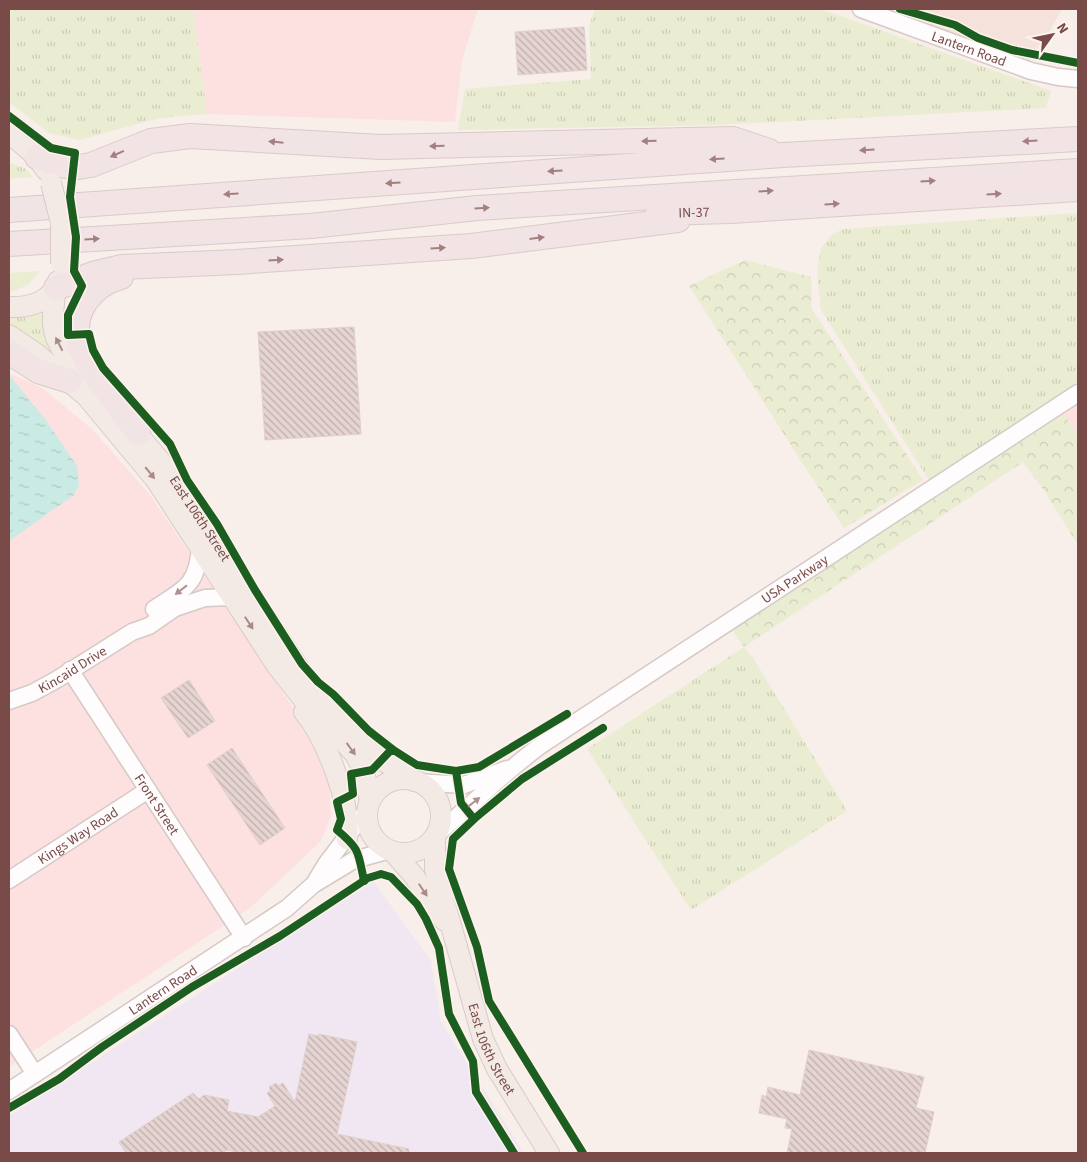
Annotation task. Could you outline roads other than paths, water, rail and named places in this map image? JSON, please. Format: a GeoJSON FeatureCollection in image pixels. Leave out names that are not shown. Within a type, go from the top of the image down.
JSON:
{"type":"FeatureCollection","features":[{"type":"Feature","properties":{"kind":"highway"},"geometry":{"type":"LineString","coordinates":[[35,155],[58,165],[78,168],[91,166],[151,141],[197,136],[296,144],[381,147],[733,140],[783,155]]}},
{"type":"Feature","properties":{"kind":"highway"},"geometry":{"type":"LineString","coordinates":[[9,210],[783,155],[1078,139]]}},
{"type":"Feature","properties":{"kind":"highway"},"geometry":{"type":"LineString","coordinates":[[9,244],[311,226],[477,208],[1078,171]]}},
{"type":"Feature","properties":{"kind":"highway","name":"IN-37"},"geometry":{"type":"LineString","coordinates":[[311,226],[364,234],[642,214],[731,211],[1078,189]]}},
{"type":"Feature","properties":{"kind":"highway"},"geometry":{"type":"LineString","coordinates":[[55,289],[93,274],[122,268],[471,246],[680,220],[731,211]]}},
{"type":"Feature","properties":{"kind":"highway"},"geometry":{"type":"LineString","coordinates":[[138,433],[90,365],[79,344],[78,320],[86,300],[100,286],[124,276],[237,262]]}},
{"type":"Feature","properties":{"kind":"highway"},"geometry":{"type":"LineString","coordinates":[[9,352],[38,370],[70,381]]}},
{"type":"Feature","properties":{"kind":"main road"},"geometry":{"type":"LineString","coordinates":[[9,133],[35,155]]}},
{"type":"Feature","properties":{"kind":"main road"},"geometry":{"type":"LineString","coordinates":[[9,148],[35,155]]}},
{"type":"Feature","properties":{"kind":"main road","name":"East 106th Street"},"geometry":{"type":"LineString","coordinates":[[35,155],[51,182],[61,223],[61,264],[55,289],[53,324],[59,345],[138,433],[171,474],[308,682],[382,760],[416,781]]}},
{"type":"Feature","properties":{"kind":"main road"},"geometry":{"type":"LineString","coordinates":[[9,307],[30,306],[55,289]]}},
{"type":"Feature","properties":{"kind":"main road","name":"East 106th Street"},"geometry":{"type":"LineString","coordinates":[[9,335],[70,381],[87,397],[156,480],[277,666],[303,698],[349,745],[362,765],[369,805]]}},
{"type":"Feature","properties":{"kind":"main road"},"geometry":{"type":"LineString","coordinates":[[277,666],[282,686],[310,718],[326,747],[348,817],[347,839]]}},
{"type":"Feature","properties":{"kind":"main road"},"geometry":{"type":"LineString","coordinates":[[401,780],[416,781],[428,788],[439,803],[441,816],[436,836],[425,847],[413,852],[392,851],[379,844],[372,834],[368,822],[369,805],[378,790],[388,783],[401,780]]}},
{"type":"Feature","properties":{"kind":"main road","name":"East 106th Street"},"geometry":{"type":"LineString","coordinates":[[436,836],[435,869],[478,1024],[490,1055],[549,1153]]}},
{"type":"Feature","properties":{"kind":"main road","name":"East 106th Street"},"geometry":{"type":"LineString","coordinates":[[392,851],[414,876],[455,936]]}},
{"type":"Feature","properties":{"kind":"street","name":"Lantern Road"},"geometry":{"type":"LineString","coordinates":[[861,9],[1031,71],[1058,78],[1078,79]]}},
{"type":"Feature","properties":{"kind":"street","name":"USA Parkway"},"geometry":{"type":"LineString","coordinates":[[436,836],[490,790],[512,767],[544,743],[1078,393]]}},
{"type":"Feature","properties":{"kind":"street","name":"Kincaid Drive"},"geometry":{"type":"LineString","coordinates":[[132,632],[140,620],[192,582],[198,568],[200,548]]}},
{"type":"Feature","properties":{"kind":"street","name":"Kincaid Drive"},"geometry":{"type":"LineString","coordinates":[[9,701],[32,693],[132,632],[149,626],[175,608],[205,598],[232,597]]}},
{"type":"Feature","properties":{"kind":"street","name":"Front Street"},"geometry":{"type":"LineString","coordinates":[[70,670],[244,938]]}},
{"type":"Feature","properties":{"kind":"street","name":"USA Parkway"},"geometry":{"type":"LineString","coordinates":[[416,781],[464,785],[512,767]]}},
{"type":"Feature","properties":{"kind":"street","name":"Kings Way Road"},"geometry":{"type":"LineString","coordinates":[[9,880],[148,790]]}},
{"type":"Feature","properties":{"kind":"street","name":"Lantern Road"},"geometry":{"type":"LineString","coordinates":[[314,884],[326,864],[347,839],[369,805]]}},
{"type":"Feature","properties":{"kind":"street","name":"Lantern Road"},"geometry":{"type":"LineString","coordinates":[[9,1091],[244,938],[287,908],[314,884],[354,860],[392,851]]}},
{"type":"Feature","properties":{"kind":"street"},"geometry":{"type":"LineString","coordinates":[[9,1034],[35,1074]]}},
{"type":"Feature","properties":{"kind":"water"},"geometry":{"type":"Polygon","coordinates":[[[9,375],[45,419],[77,466],[79,485],[74,495],[9,541],[9,375]]]}}]}
